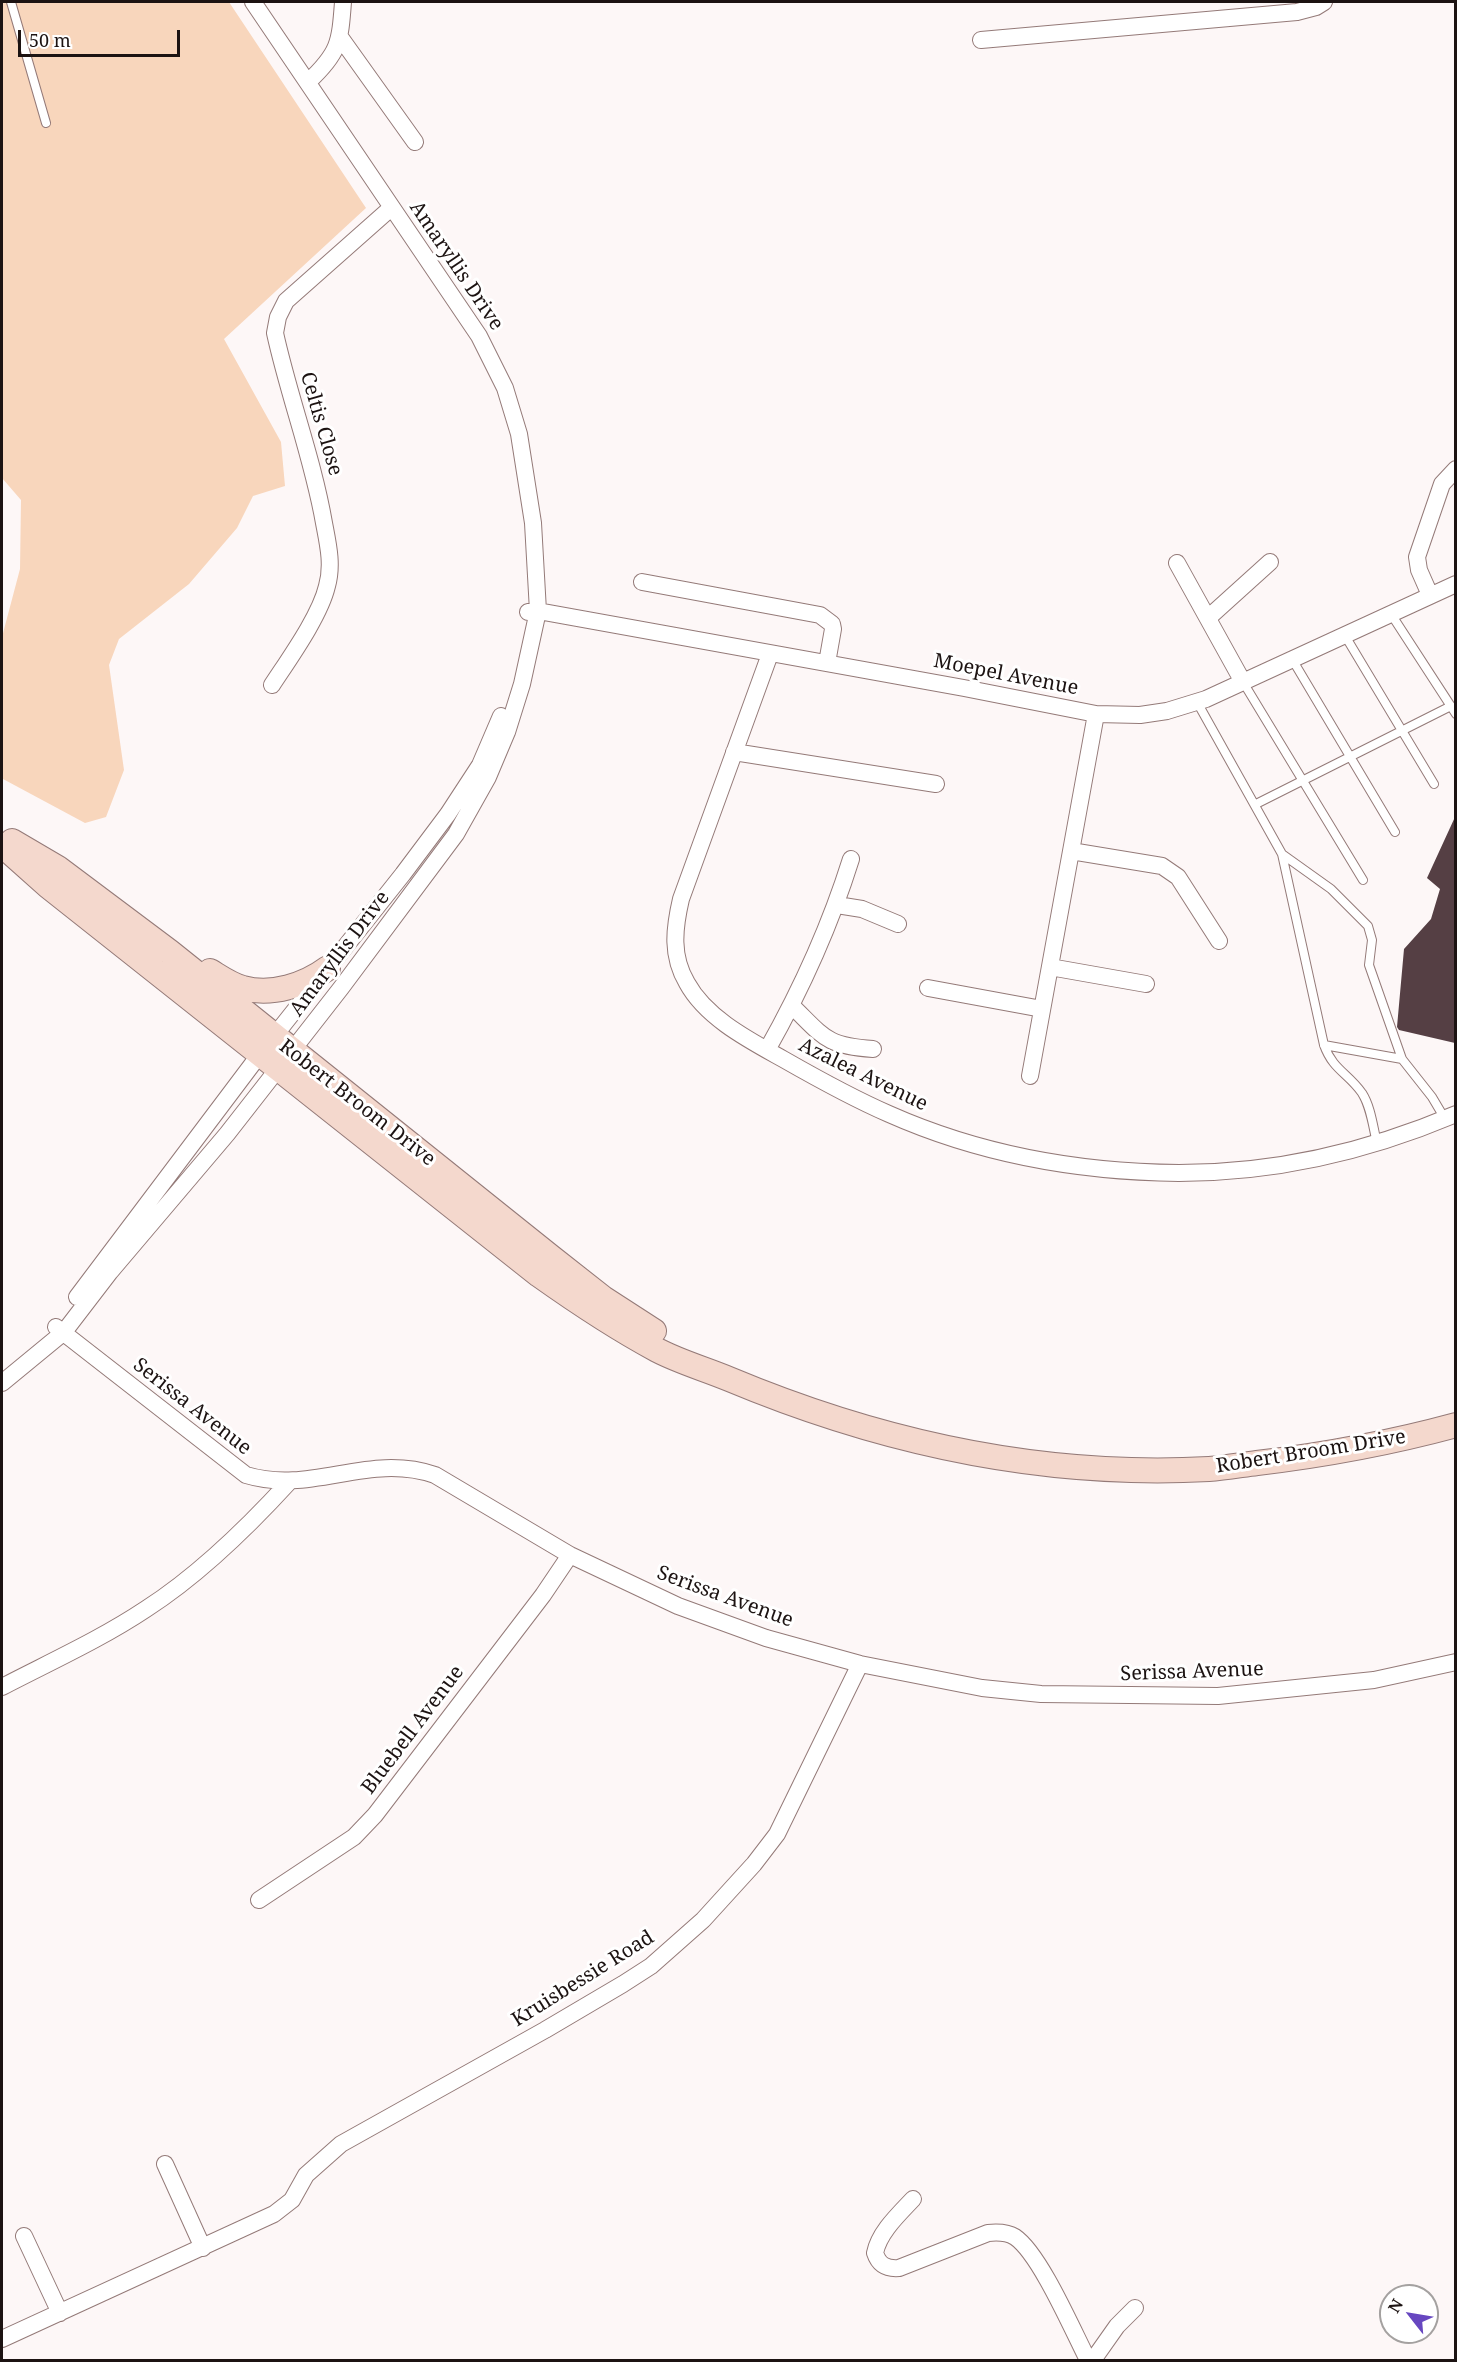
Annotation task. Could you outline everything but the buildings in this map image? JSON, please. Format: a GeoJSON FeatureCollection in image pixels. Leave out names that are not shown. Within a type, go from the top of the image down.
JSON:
{"type":"FeatureCollection","features":[{"type":"Feature","properties":{"kind":"street","name":"Amaryllis Drive"},"geometry":{"type":"LineString","coordinates":[[59,1329],[276,1052],[456,834],[488,777],[507,732],[522,684],[537,588],[533,523],[519,434],[505,388],[479,336],[254,2]]}},
{"type":"Feature","properties":{"kind":"street"},"geometry":{"type":"LineString","coordinates":[[308,82],[332,57],[340,37],[343,2]]}},
{"type":"Feature","properties":{"kind":"street"},"geometry":{"type":"LineString","coordinates":[[981,40],[1297,12],[1316,7],[1324,2]]}},
{"type":"Feature","properties":{"kind":"street"},"geometry":{"type":"LineString","coordinates":[[340,37],[415,142]]}},
{"type":"Feature","properties":{"kind":"street","name":"Celtis Close"},"geometry":{"type":"LineString","coordinates":[[272,685],[292,656],[318,609],[327,588],[330,568],[319,495],[275,333],[278,317],[286,302],[391,208]]}},
{"type":"Feature","properties":{"kind":"street"},"geometry":{"type":"LineString","coordinates":[[1430,595],[1419,570],[1417,557],[1442,484],[1455,469]]}},
{"type":"Feature","properties":{"kind":"street"},"geometry":{"type":"LineString","coordinates":[[1208,618],[1270,562]]}},
{"type":"Feature","properties":{"kind":"street"},"geometry":{"type":"LineString","coordinates":[[1177,563],[1243,682]]}},
{"type":"Feature","properties":{"kind":"street"},"geometry":{"type":"LineString","coordinates":[[642,582],[820,615],[832,624],[833,629],[827,663]]}},
{"type":"Feature","properties":{"kind":"street","name":"Moepel Avenue"},"geometry":{"type":"LineString","coordinates":[[533,612],[827,663],[1096,714],[1140,715],[1167,711],[1197,702],[1455,584]]}},
{"type":"Feature","properties":{"kind":"street","name":"Amaryllis Drive"},"geometry":{"type":"LineString","coordinates":[[2,1383],[39,1352],[192,1176],[276,1052],[328,968],[403,874],[447,814],[480,765],[505,705],[533,612]]}},
{"type":"Feature","properties":{"kind":"street","name":"Azalea Avenue"},"geometry":{"type":"LineString","coordinates":[[770,654],[681,899],[675,923],[674,946],[686,981],[696,998],[716,1016],[767,1050],[841,1092],[921,1127],[996,1151],[1064,1164],[1129,1172],[1220,1171],[1272,1167],[1377,1143],[1450,1117]]}},
{"type":"Feature","properties":{"kind":"street"},"geometry":{"type":"LineString","coordinates":[[1030,1076],[1096,714]]}},
{"type":"Feature","properties":{"kind":"street"},"geometry":{"type":"LineString","coordinates":[[734,752],[936,784]]}},
{"type":"Feature","properties":{"kind":"street","name":"Robert Broom Drive"},"geometry":{"type":"LineString","coordinates":[[2,837],[58,868],[170,952],[276,1052]]}},
{"type":"Feature","properties":{"kind":"street","name":"Robert Broom Drive"},"geometry":{"type":"LineString","coordinates":[[2,845],[48,886],[276,1052],[603,1298],[697,1358],[712,1372],[871,1431],[978,1454],[1073,1467],[1133,1470],[1212,1468],[1356,1449],[1455,1425]]}},
{"type":"Feature","properties":{"kind":"street"},"geometry":{"type":"LineString","coordinates":[[1071,851],[1162,866],[1171,871],[1178,877],[1219,940]]}},
{"type":"Feature","properties":{"kind":"street"},"geometry":{"type":"LineString","coordinates":[[767,1050],[792,1006],[837,905],[850,859]]}},
{"type":"Feature","properties":{"kind":"street"},"geometry":{"type":"LineString","coordinates":[[837,905],[862,909],[898,924]]}},
{"type":"Feature","properties":{"kind":"street"},"geometry":{"type":"LineString","coordinates":[[170,952],[184,957],[231,984],[256,990],[273,990],[295,985],[314,978],[328,968]]}},
{"type":"Feature","properties":{"kind":"street"},"geometry":{"type":"LineString","coordinates":[[1050,967],[1146,984]]}},
{"type":"Feature","properties":{"kind":"street"},"geometry":{"type":"LineString","coordinates":[[928,988],[1042,1009]]}},
{"type":"Feature","properties":{"kind":"street"},"geometry":{"type":"LineString","coordinates":[[792,1006],[829,1041],[846,1047],[873,1049]]}},
{"type":"Feature","properties":{"kind":"street","name":"Serissa Avenue"},"geometry":{"type":"LineString","coordinates":[[59,1329],[246,1475],[266,1481],[289,1482],[380,1468],[418,1469],[435,1475],[570,1555],[678,1605],[766,1638],[860,1664],[982,1688],[1041,1694],[1218,1696],[1374,1680],[1455,1662]]}},
{"type":"Feature","properties":{"kind":"street"},"geometry":{"type":"LineString","coordinates":[[2,1687],[117,1627],[154,1604],[230,1543],[289,1482]]}},
{"type":"Feature","properties":{"kind":"street","name":"Bluebell Avenue"},"geometry":{"type":"LineString","coordinates":[[259,1900],[354,1837],[375,1815],[543,1596],[570,1555]]}},
{"type":"Feature","properties":{"kind":"street","name":"Kruisbessie Road"},"geometry":{"type":"LineString","coordinates":[[2,2339],[274,2214],[292,2200],[306,2175],[341,2144],[545,2030],[651,1966],[703,1920],[754,1864],[777,1834],[860,1664]]}},
{"type":"Feature","properties":{"kind":"street"},"geometry":{"type":"LineString","coordinates":[[165,2164],[202,2248]]}},
{"type":"Feature","properties":{"kind":"street"},"geometry":{"type":"LineString","coordinates":[[913,2199],[897,2216],[876,2246],[877,2260],[882,2265],[890,2269],[899,2268],[988,2233],[1002,2232],[1014,2236],[1024,2245],[1047,2279],[1088,2361]]}},
{"type":"Feature","properties":{"kind":"street"},"geometry":{"type":"LineString","coordinates":[[24,2235],[60,2313]]}},
{"type":"Feature","properties":{"kind":"street"},"geometry":{"type":"LineString","coordinates":[[1093,2361],[1117,2326],[1136,2308]]}},
{"type":"Feature","properties":{"kind":"lane"},"geometry":{"type":"LineString","coordinates":[[11,2],[46,123]]}},
{"type":"Feature","properties":{"kind":"lane"},"geometry":{"type":"LineString","coordinates":[[1256,804],[1402,731],[1453,710],[1390,613]]}},
{"type":"Feature","properties":{"kind":"lane"},"geometry":{"type":"LineString","coordinates":[[1344,634],[1434,784]]}},
{"type":"Feature","properties":{"kind":"lane"},"geometry":{"type":"LineString","coordinates":[[1292,659],[1395,832]]}},
{"type":"Feature","properties":{"kind":"lane"},"geometry":{"type":"LineString","coordinates":[[1243,682],[1363,880]]}},
{"type":"Feature","properties":{"kind":"lane"},"geometry":{"type":"LineString","coordinates":[[1197,702],[1282,854],[1324,1045],[1329,1060],[1357,1086],[1366,1101],[1377,1143]]}},
{"type":"Feature","properties":{"kind":"lane"},"geometry":{"type":"LineString","coordinates":[[1282,854],[1331,889],[1368,926],[1372,940],[1369,964],[1402,1059],[1450,1117]]}},
{"type":"Feature","properties":{"kind":"lane"},"geometry":{"type":"LineString","coordinates":[[1324,1045],[1402,1059]]}},
{"type":"Feature","properties":{"kind":"shaded area"},"geometry":{"type":"Polygon","coordinates":[[[2,2],[229,2],[366,208],[224,339],[281,442],[285,486],[253,496],[237,528],[189,584],[119,639],[109,665],[124,770],[106,817],[85,823],[3,779],[2,637],[20,569],[21,500],[2,478],[2,2]]]}}]}
